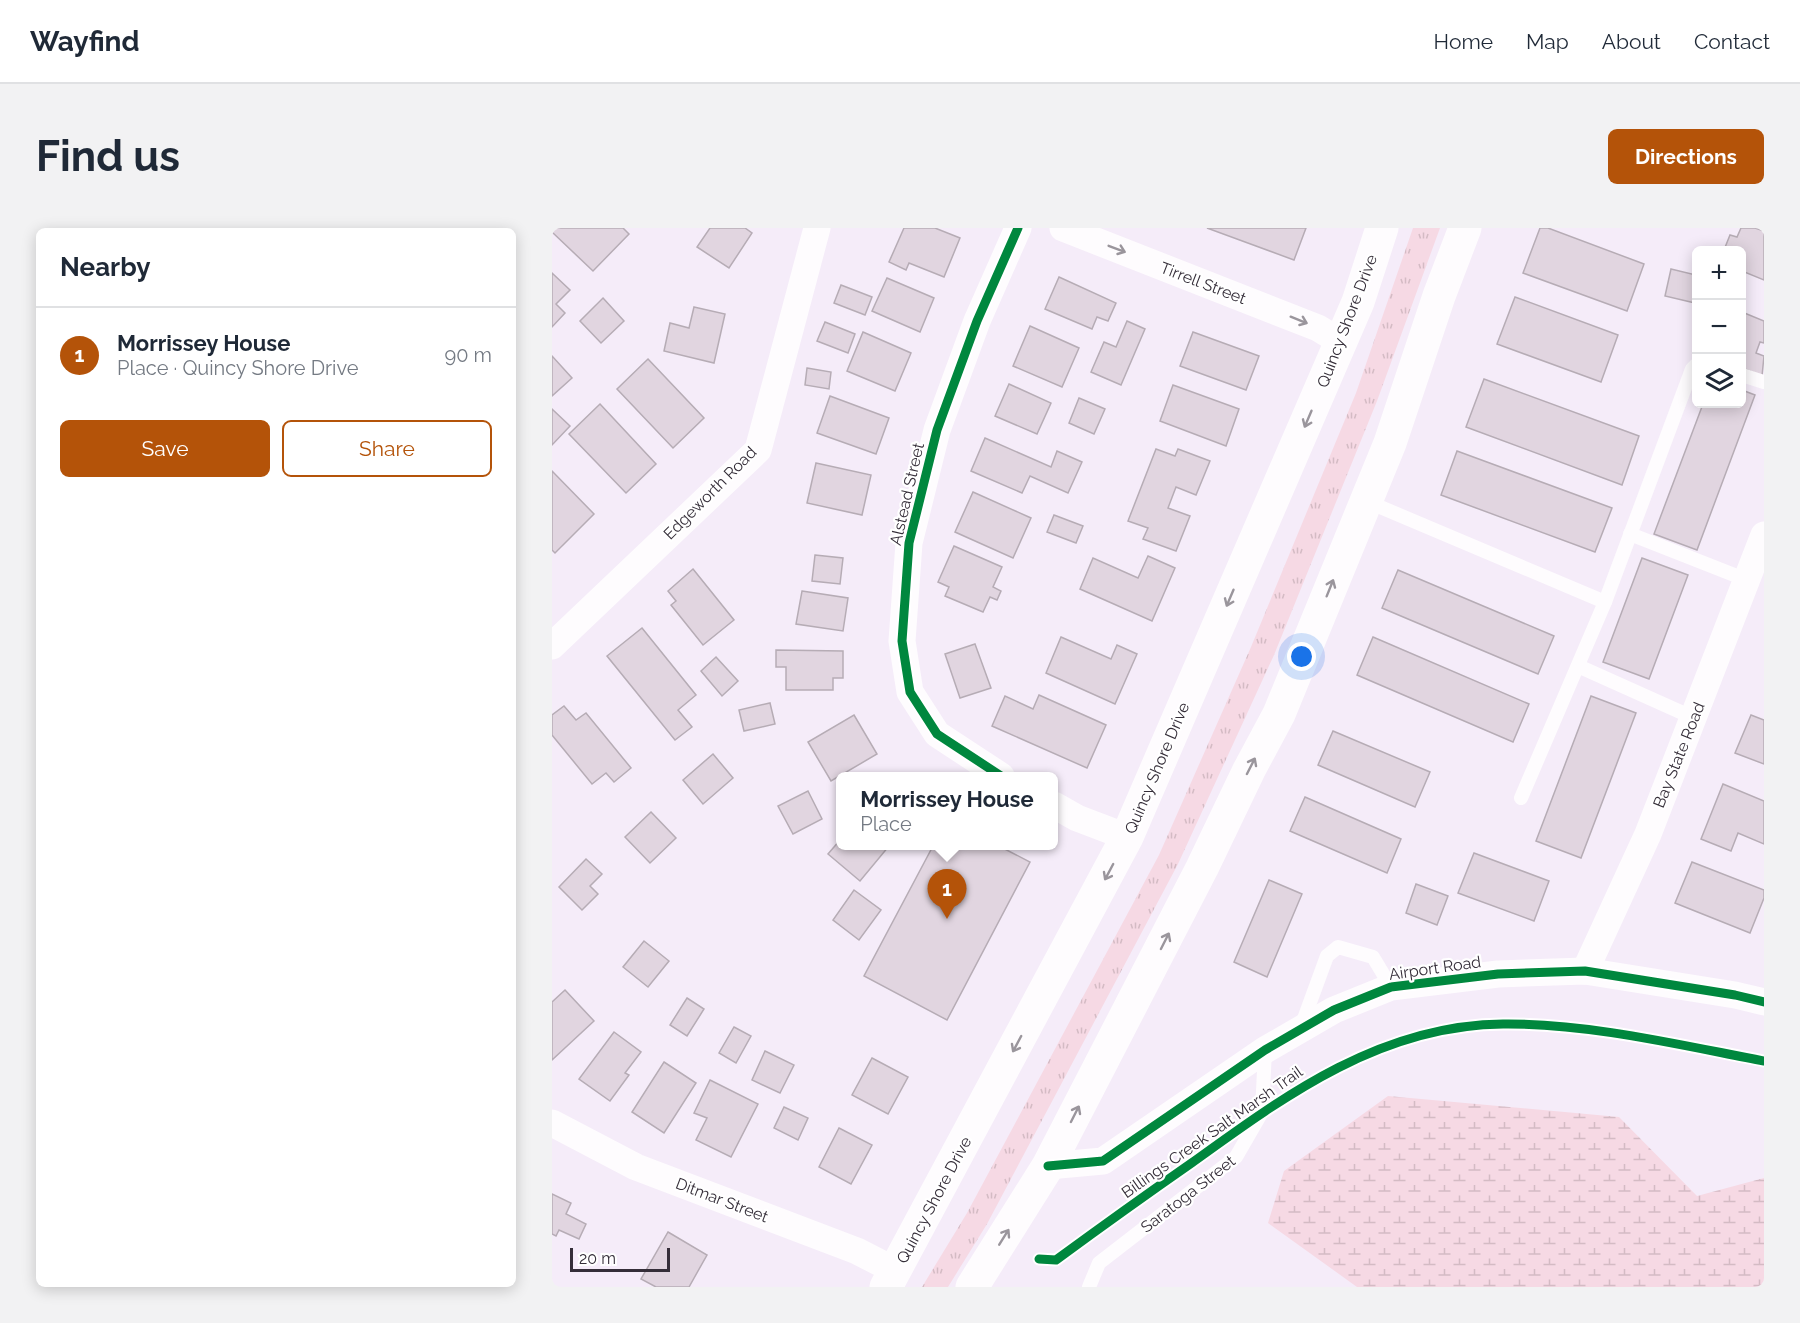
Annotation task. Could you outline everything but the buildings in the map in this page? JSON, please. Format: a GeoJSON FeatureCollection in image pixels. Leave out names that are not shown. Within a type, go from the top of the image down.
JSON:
{"type":"FeatureCollection","features":[{"type":"Feature","properties":{"kind":"main road","name":"Quincy Shore Drive"},"geometry":{"type":"LineString","coordinates":[[891,1279],[1127,837],[1358,302],[1382,228]]}},
{"type":"Feature","properties":{"kind":"main road"},"geometry":{"type":"LineString","coordinates":[[972,1287],[1048,1166],[1279,714],[1390,442],[1439,296],[1465,228]]}},
{"type":"Feature","properties":{"kind":"street","name":"Edgeworth Road"},"geometry":{"type":"LineString","coordinates":[[552,646],[758,450],[817,228]]}},
{"type":"Feature","properties":{"kind":"street","name":"Alstead Street"},"geometry":{"type":"LineString","coordinates":[[994,772],[937,734],[910,692],[902,641],[909,543],[937,430],[977,321],[1018,228]]}},
{"type":"Feature","properties":{"kind":"street","name":"Tirrell Street"},"geometry":{"type":"LineString","coordinates":[[1063,228],[1318,328],[1341,342]]}},
{"type":"Feature","properties":{"kind":"street","name":"Bay State Road"},"geometry":{"type":"LineString","coordinates":[[1585,970],[1648,834],[1764,535]]}},
{"type":"Feature","properties":{"kind":"street"},"geometry":{"type":"LineString","coordinates":[[1058,808],[1077,818],[1127,837]]}},
{"type":"Feature","properties":{"kind":"street","name":"Airport Road"},"geometry":{"type":"LineString","coordinates":[[1048,1166],[1103,1161],[1265,1050],[1334,1010],[1391,987],[1498,974],[1585,970],[1764,1002]]}},
{"type":"Feature","properties":{"kind":"street","name":"Ditmar Street"},"geometry":{"type":"LineString","coordinates":[[552,1123],[636,1167],[857,1251],[891,1279]]}},
{"type":"Feature","properties":{"kind":"lane"},"geometry":{"type":"LineString","coordinates":[[1521,798],[1605,602],[1692,369]]}},
{"type":"Feature","properties":{"kind":"lane"},"geometry":{"type":"LineString","coordinates":[[1746,376],[1764,382]]}},
{"type":"Feature","properties":{"kind":"lane"},"geometry":{"type":"LineString","coordinates":[[1366,501],[1605,602]]}},
{"type":"Feature","properties":{"kind":"lane"},"geometry":{"type":"LineString","coordinates":[[1630,534],[1747,580]]}},
{"type":"Feature","properties":{"kind":"lane"},"geometry":{"type":"LineString","coordinates":[[1578,666],[1694,718]]}},
{"type":"Feature","properties":{"kind":"lane"},"geometry":{"type":"LineString","coordinates":[[1300,1031],[1327,956],[1338,947],[1373,957],[1391,987]]}},
{"type":"Feature","properties":{"kind":"lane","name":"Saratoga Street"},"geometry":{"type":"LineString","coordinates":[[1089,1287],[1099,1263],[1236,1157],[1262,1112],[1265,1050]]}},
{"type":"Feature","properties":{"kind":"green space"},"geometry":{"type":"Polygon","coordinates":[[[1413,228],[1440,228],[1377,401],[1274,655],[1178,864],[987,1224],[948,1287],[922,1287],[967,1213],[1159,855],[1251,647],[1356,393],[1413,228]]]}},
{"type":"Feature","properties":{"kind":"green space"},"geometry":{"type":"Polygon","coordinates":[[[1388,1096],[1619,1117],[1697,1196],[1764,1178],[1764,1287],[1357,1287],[1268,1223],[1284,1171],[1388,1096]]]}},
{"type":"Feature","properties":{"kind":"cycle path"},"geometry":{"type":"LineString","coordinates":[[995,772],[937,734],[910,692],[902,641],[909,543],[937,430],[977,321],[1018,228]]}},
{"type":"Feature","properties":{"kind":"cycle path"},"geometry":{"type":"LineString","coordinates":[[1048,1166],[1103,1161],[1265,1050],[1334,1010],[1391,987],[1498,974],[1585,971],[1735,995],[1764,1002]]}},
{"type":"Feature","properties":{"kind":"cycle path","name":"Billings Creek Salt Marsh Trail"},"geometry":{"type":"LineString","coordinates":[[1039,1259],[1056,1260],[1228,1137],[1300,1089],[1377,1050],[1417,1036],[1459,1027],[1503,1024],[1568,1027],[1634,1036],[1764,1061]]}},
{"type":"Feature","properties":{"kind":"place","name":"Morrissey House"},"geometry":{"type":"Point","coordinates":[947,919]}}]}
